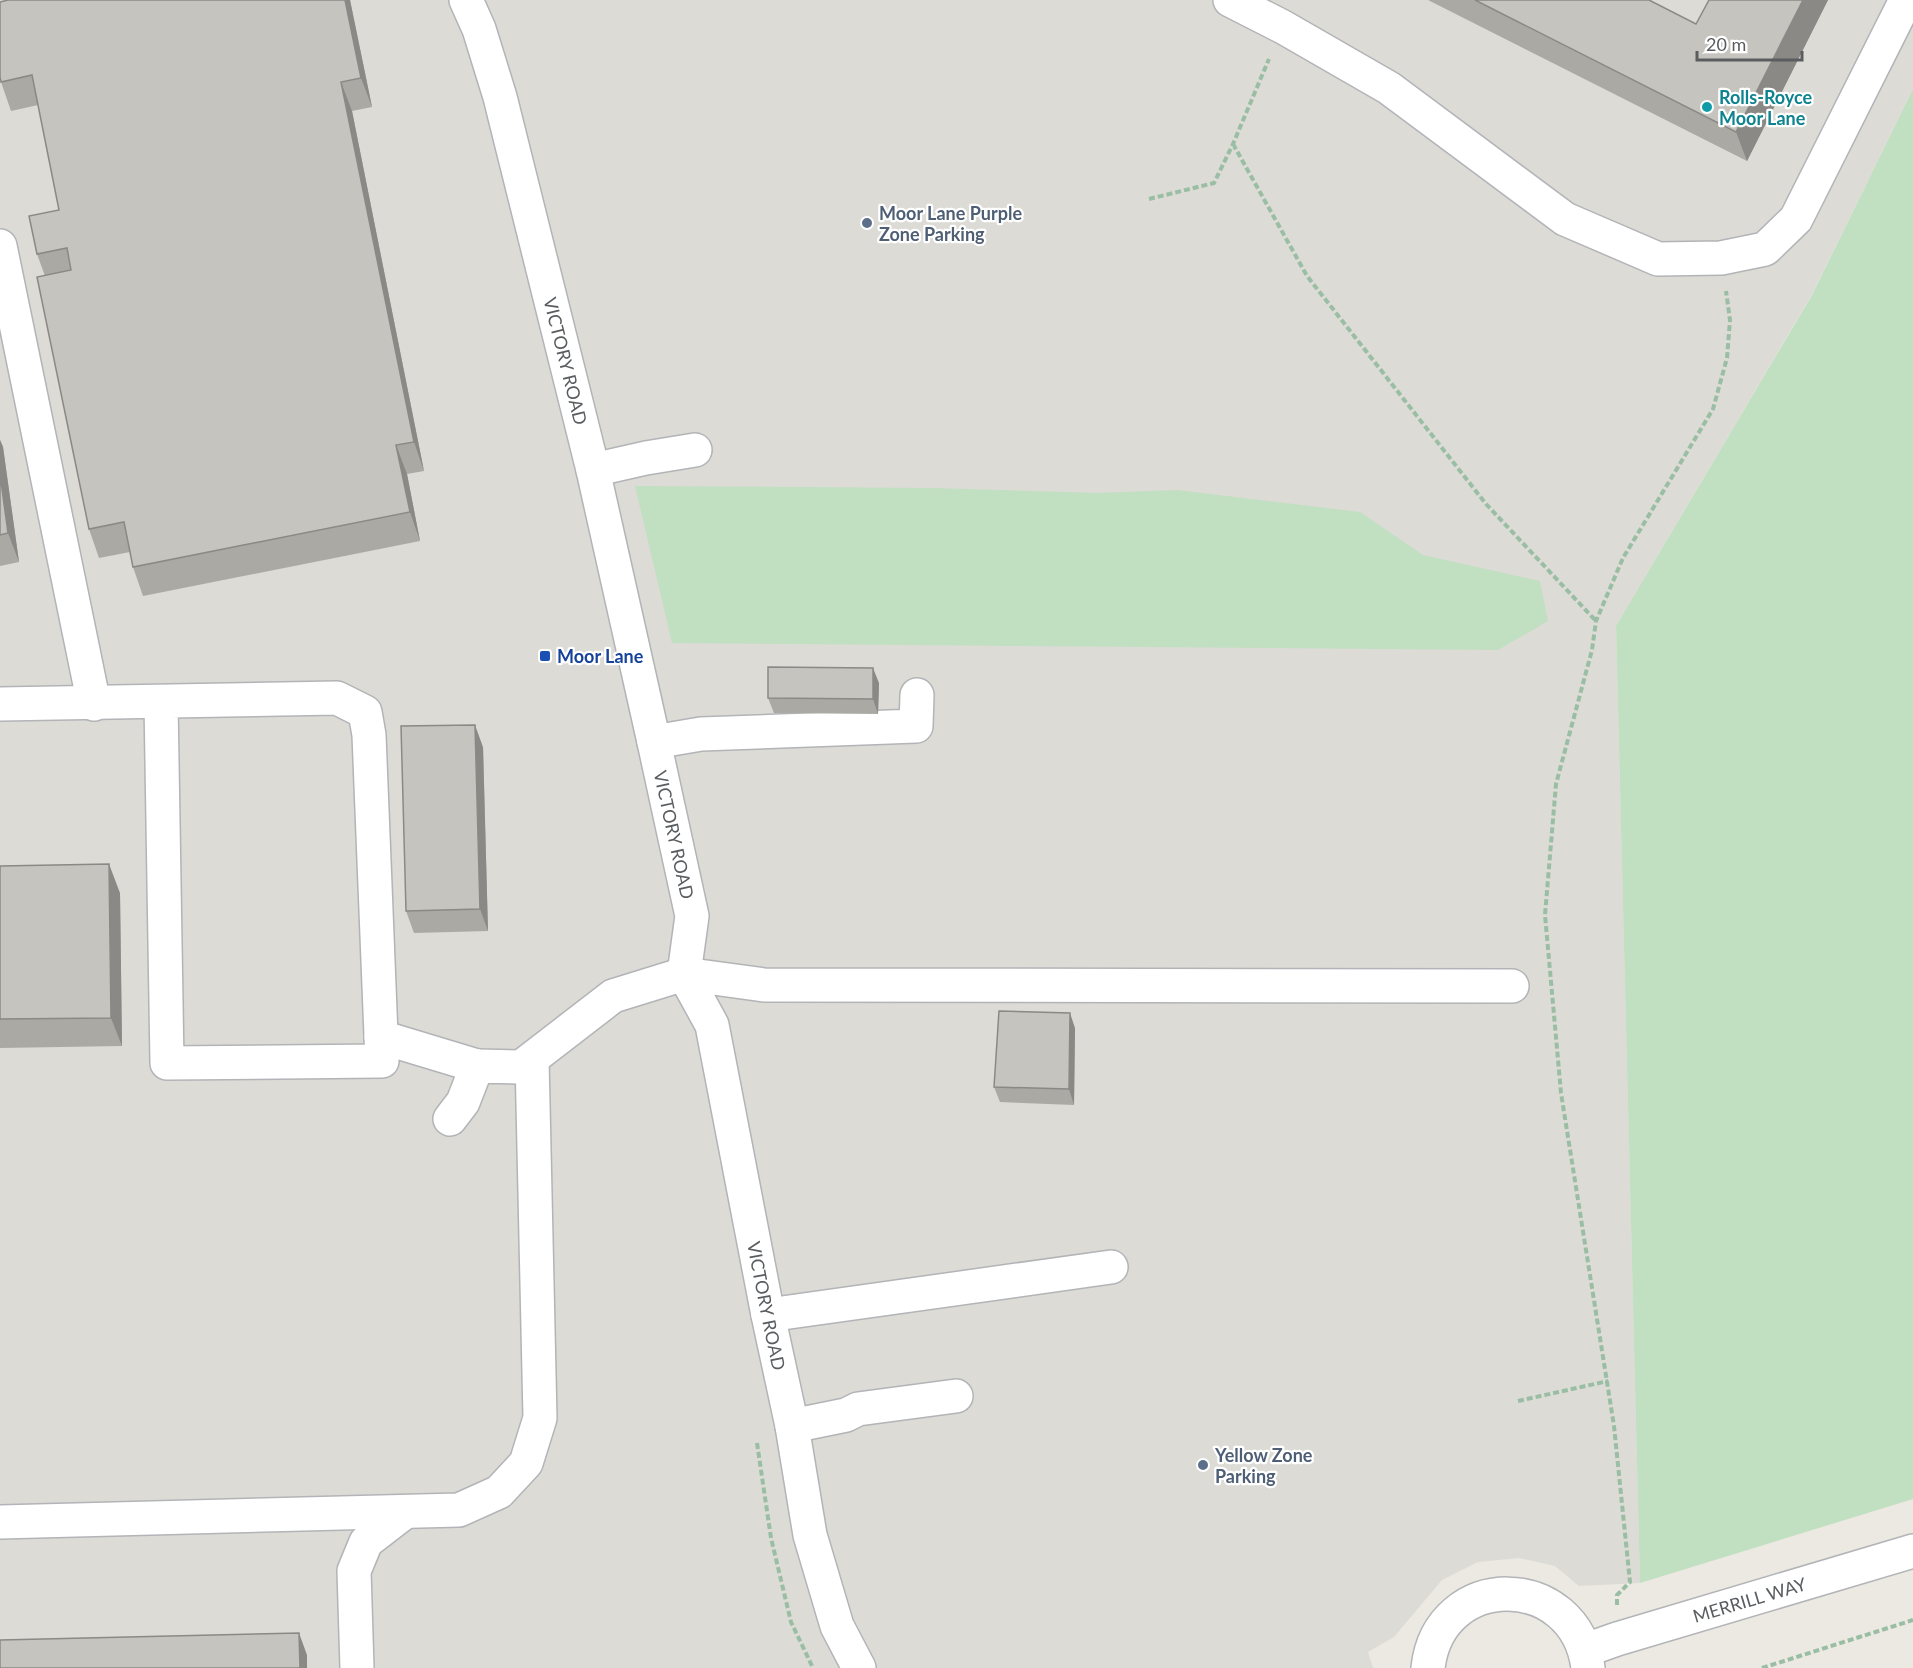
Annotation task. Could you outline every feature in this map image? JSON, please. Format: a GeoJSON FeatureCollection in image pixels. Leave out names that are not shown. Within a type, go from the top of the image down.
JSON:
{"type":"FeatureCollection","features":[{"type":"Feature","properties":{"kind":"street","name":"VICTORY ROAD"},"geometry":{"type":"LineString","coordinates":[[466,0],[479,29],[500,97],[593,470],[654,742],[692,916],[684,974],[712,1025],[768,1315],[792,1426],[810,1535],[837,1626],[859,1668]]}},
{"type":"Feature","properties":{"kind":"street"},"geometry":{"type":"LineString","coordinates":[[1230,0],[1283,27],[1389,88],[1565,219],[1658,259],[1721,258],[1765,249],[1796,219],[1906,0]]}},
{"type":"Feature","properties":{"kind":"street"},"geometry":{"type":"LineString","coordinates":[[0,246],[94,704]]}},
{"type":"Feature","properties":{"kind":"street"},"geometry":{"type":"LineString","coordinates":[[593,470],[694,450]]}},
{"type":"Feature","properties":{"kind":"street"},"geometry":{"type":"LineString","coordinates":[[654,742],[700,734],[916,726],[916,695]]}},
{"type":"Feature","properties":{"kind":"street"},"geometry":{"type":"LineString","coordinates":[[0,704],[337,698],[365,712],[369,735],[382,1061],[167,1064],[162,702]]}},
{"type":"Feature","properties":{"kind":"street"},"geometry":{"type":"LineString","coordinates":[[381,1036],[477,1066],[521,1067],[613,996],[684,974],[764,985],[1512,986]]}},
{"type":"Feature","properties":{"kind":"street"},"geometry":{"type":"LineString","coordinates":[[0,1522],[459,1510],[499,1492],[526,1463],[540,1418],[532,1059]]}},
{"type":"Feature","properties":{"kind":"street"},"geometry":{"type":"LineString","coordinates":[[450,1119],[463,1102],[477,1066]]}},
{"type":"Feature","properties":{"kind":"street"},"geometry":{"type":"LineString","coordinates":[[768,1315],[1111,1267]]}},
{"type":"Feature","properties":{"kind":"street"},"geometry":{"type":"LineString","coordinates":[[792,1426],[846,1415],[858,1409],[956,1396]]}},
{"type":"Feature","properties":{"kind":"street"},"geometry":{"type":"LineString","coordinates":[[357,1668],[354,1571],[366,1542],[405,1512]]}},
{"type":"Feature","properties":{"kind":"street","name":"MERRILL WAY"},"geometry":{"type":"LineString","coordinates":[[1587,1659],[1617,1639],[1913,1551]]}},
{"type":"Feature","properties":{"kind":"street"},"geometry":{"type":"LineString","coordinates":[[1428,1668],[1430,1654],[1439,1632],[1454,1614],[1473,1601],[1495,1594],[1518,1593],[1541,1600],[1560,1612],[1576,1630],[1587,1659]]}},
{"type":"Feature","properties":{"kind":"path"},"geometry":{"type":"LineString","coordinates":[[1149,199],[1214,183],[1283,27]]}},
{"type":"Feature","properties":{"kind":"path"},"geometry":{"type":"LineString","coordinates":[[1233,144],[1307,276],[1486,504],[1596,621]]}},
{"type":"Feature","properties":{"kind":"path"},"geometry":{"type":"LineString","coordinates":[[1617,1639],[1617,1595],[1630,1582],[1608,1381],[1560,1093],[1545,915],[1556,784],[1592,650],[1596,621],[1623,558],[1713,409],[1727,358],[1730,320],[1721,258]]}},
{"type":"Feature","properties":{"kind":"path"},"geometry":{"type":"LineString","coordinates":[[1518,1401],[1608,1381]]}},
{"type":"Feature","properties":{"kind":"path"},"geometry":{"type":"LineString","coordinates":[[771,1538],[791,1622],[813,1668]]}},
{"type":"Feature","properties":{"kind":"path"},"geometry":{"type":"LineString","coordinates":[[1762,1668],[1913,1620]]}},
{"type":"Feature","properties":{"kind":"shaded area"},"geometry":{"type":"Polygon","coordinates":[[[0,0],[1913,0],[1913,89],[1812,294],[1616,626],[1640,1583],[1579,1586],[1555,1566],[1519,1558],[1478,1562],[1442,1580],[1394,1637],[1368,1652],[1373,1668],[0,1668],[0,0]]]}},
{"type":"Feature","properties":{"kind":"green space"},"geometry":{"type":"Polygon","coordinates":[[[1913,89],[1913,1499],[1640,1583],[1616,626],[1812,295],[1913,89]]]}},
{"type":"Feature","properties":{"kind":"green space"},"geometry":{"type":"Polygon","coordinates":[[[635,486],[933,488],[1097,493],[1177,490],[1360,512],[1423,555],[1540,581],[1548,621],[1498,650],[672,643],[635,486]]]}},
{"type":"Feature","properties":{"kind":"building"},"geometry":{"type":"Polygon","coordinates":[[[8,0],[345,0],[361,78],[341,82],[414,442],[396,445],[410,512],[133,567],[124,522],[89,529],[37,277],[71,270],[67,248],[37,254],[29,216],[59,210],[32,75],[1,82],[0,2],[8,0]]]}},
{"type":"Feature","properties":{"kind":"building","name":"Rolls-Royce Moor Lane"},"geometry":{"type":"Polygon","coordinates":[[[1475,0],[1649,0],[1696,24],[1709,0],[1803,0],[1736,132],[1475,0]]]}},
{"type":"Feature","properties":{"kind":"building"},"geometry":{"type":"Polygon","coordinates":[[[0,474],[8,533],[0,535],[0,474]]]}},
{"type":"Feature","properties":{"kind":"building"},"geometry":{"type":"Polygon","coordinates":[[[768,667],[873,668],[873,699],[768,698],[768,667]]]}},
{"type":"Feature","properties":{"kind":"building"},"geometry":{"type":"Polygon","coordinates":[[[475,725],[480,909],[406,911],[401,726],[475,725]]]}},
{"type":"Feature","properties":{"kind":"building"},"geometry":{"type":"Polygon","coordinates":[[[109,864],[111,1018],[0,1019],[0,866],[109,864]]]}},
{"type":"Feature","properties":{"kind":"building"},"geometry":{"type":"Polygon","coordinates":[[[999,1011],[1070,1013],[1069,1089],[994,1087],[999,1011]]]}},
{"type":"Feature","properties":{"kind":"building"},"geometry":{"type":"Polygon","coordinates":[[[299,1633],[300,1668],[0,1668],[0,1640],[299,1633]]]}},
{"type":"Feature","properties":{"kind":"place","name":"Rolls-Royce Moor Lane"},"geometry":{"type":"Point","coordinates":[1707,107]}},
{"type":"Feature","properties":{"kind":"place","name":"Moor Lane Purple Zone Parking"},"geometry":{"type":"Point","coordinates":[867,223]}},
{"type":"Feature","properties":{"kind":"place","name":"Moor Lane"},"geometry":{"type":"Point","coordinates":[545,656]}},
{"type":"Feature","properties":{"kind":"place","name":"Yellow Zone Parking"},"geometry":{"type":"Point","coordinates":[1203,1465]}}]}
